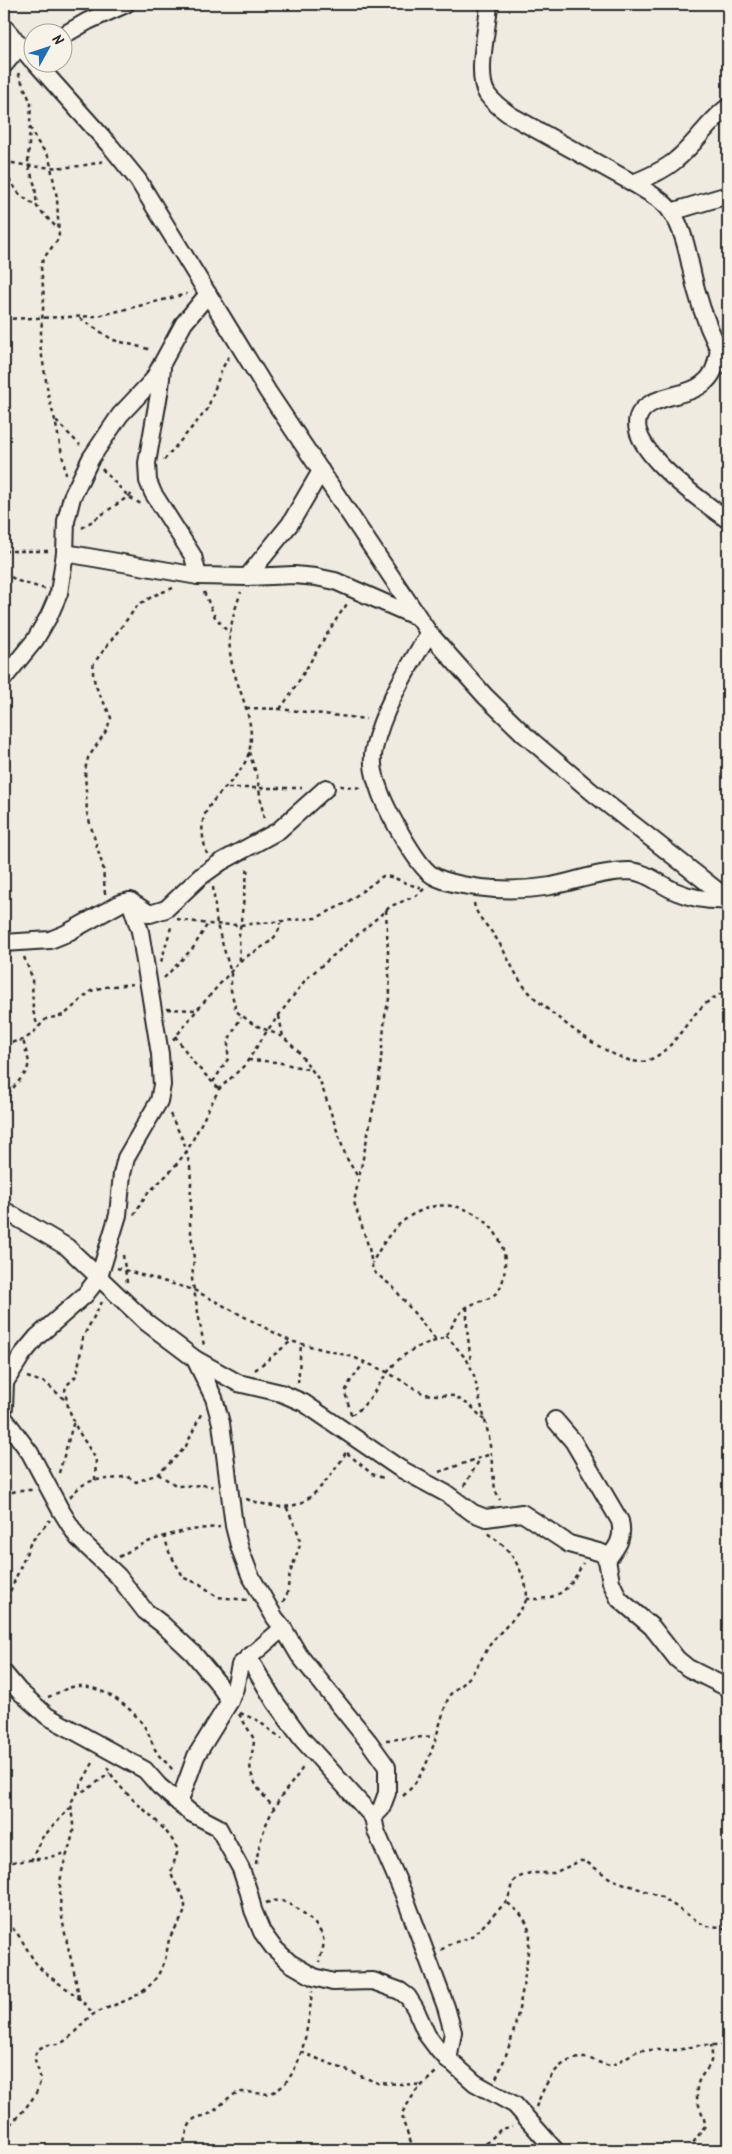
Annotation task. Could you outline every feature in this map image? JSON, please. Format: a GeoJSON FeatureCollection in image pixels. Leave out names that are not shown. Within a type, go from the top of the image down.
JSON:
{"type":"FeatureCollection","features":[{"type":"Feature","properties":{"kind":"street"},"geometry":{"type":"LineString","coordinates":[[72,30],[126,4]]}},
{"type":"Feature","properties":{"kind":"street"},"geometry":{"type":"LineString","coordinates":[[489,4],[482,65],[482,81],[488,94],[497,105],[526,125],[633,183],[653,195],[672,212],[680,229],[696,291],[718,350],[728,366]]}},
{"type":"Feature","properties":{"kind":"street"},"geometry":{"type":"LineString","coordinates":[[4,27],[13,54]]}},
{"type":"Feature","properties":{"kind":"street"},"geometry":{"type":"LineString","coordinates":[[44,72],[138,180],[268,392],[429,633],[485,696],[526,735],[592,792],[728,900]]}},
{"type":"Feature","properties":{"kind":"street"},"geometry":{"type":"LineString","coordinates":[[633,183],[649,177],[676,161],[708,124],[728,107]]}},
{"type":"Feature","properties":{"kind":"street"},"geometry":{"type":"LineString","coordinates":[[672,212],[728,195]]}},
{"type":"Feature","properties":{"kind":"street"},"geometry":{"type":"LineString","coordinates":[[4,678],[35,640],[49,616],[59,593],[66,521],[72,497],[91,458],[120,415],[154,380],[184,323],[207,291]]}},
{"type":"Feature","properties":{"kind":"street"},"geometry":{"type":"LineString","coordinates":[[706,381],[715,368],[718,350]]}},
{"type":"Feature","properties":{"kind":"street"},"geometry":{"type":"LineString","coordinates":[[165,361],[147,463],[148,480],[153,493],[194,556],[199,578]]}},
{"type":"Feature","properties":{"kind":"street"},"geometry":{"type":"LineString","coordinates":[[728,374],[649,404],[639,412],[636,424],[640,437],[657,462],[682,486],[728,520]]}},
{"type":"Feature","properties":{"kind":"street"},"geometry":{"type":"LineString","coordinates":[[247,578],[290,524],[321,471]]}},
{"type":"Feature","properties":{"kind":"street"},"geometry":{"type":"LineString","coordinates":[[65,545],[199,578],[247,578],[294,575],[316,577],[335,581],[417,617]]}},
{"type":"Feature","properties":{"kind":"street"},"geometry":{"type":"LineString","coordinates":[[429,633],[382,720],[374,750],[373,769],[379,790],[413,853],[422,867],[432,876],[477,887],[496,889],[549,886],[612,873],[638,872],[646,874],[676,891],[696,899],[728,900]]}},
{"type":"Feature","properties":{"kind":"street"},"geometry":{"type":"LineString","coordinates":[[4,943],[50,940],[65,934],[121,903],[130,901],[150,914],[166,909],[210,869],[278,831],[326,788]]}},
{"type":"Feature","properties":{"kind":"street"},"geometry":{"type":"LineString","coordinates":[[4,1408],[7,1381],[22,1355],[37,1337],[85,1295],[102,1274],[118,1215],[122,1174],[126,1158],[159,1101],[162,1085],[160,1054],[140,931],[130,901]]}},
{"type":"Feature","properties":{"kind":"street"},"geometry":{"type":"LineString","coordinates":[[4,1210],[67,1247],[102,1274],[146,1322],[199,1362],[238,1383],[281,1393],[297,1400],[398,1468],[421,1480],[473,1514],[486,1518],[522,1513],[569,1544],[602,1553],[608,1560],[611,1582],[619,1599],[652,1627],[677,1659],[688,1668],[728,1688]]}},
{"type":"Feature","properties":{"kind":"street"},"geometry":{"type":"LineString","coordinates":[[199,1362],[214,1398],[226,1446],[229,1492],[234,1526],[250,1575],[274,1618],[283,1628],[299,1656],[370,1742],[387,1766],[388,1793],[377,1813],[376,1831],[404,1895],[446,2007],[453,2032],[448,2060]]}},
{"type":"Feature","properties":{"kind":"street"},"geometry":{"type":"LineString","coordinates":[[4,1418],[30,1453],[60,1509],[86,1547],[107,1564],[145,1611],[162,1624],[206,1668],[230,1701]]}},
{"type":"Feature","properties":{"kind":"street"},"geometry":{"type":"LineString","coordinates":[[555,1420],[573,1441],[620,1521],[622,1533],[619,1545],[608,1560]]}},
{"type":"Feature","properties":{"kind":"street"},"geometry":{"type":"LineString","coordinates":[[181,1799],[196,1756],[230,1701],[240,1665],[283,1628]]}},
{"type":"Feature","properties":{"kind":"street"},"geometry":{"type":"LineString","coordinates":[[248,1657],[274,1702],[302,1739],[377,1813]]}},
{"type":"Feature","properties":{"kind":"street"},"geometry":{"type":"LineString","coordinates":[[4,1673],[33,1705],[65,1728],[145,1770],[159,1786],[181,1799],[198,1818],[218,1827],[240,1869],[262,1932],[273,1947],[290,1963],[314,1977],[333,1982],[373,1981],[389,1985],[400,1991],[408,1997],[427,2035],[448,2060],[475,2084],[515,2105],[555,2150]]}},
{"type":"Feature","properties":{"kind":"path"},"geometry":{"type":"LineString","coordinates":[[13,54],[20,81],[30,100],[29,165],[35,186],[37,207]]}},
{"type":"Feature","properties":{"kind":"path"},"geometry":{"type":"LineString","coordinates":[[30,127],[36,140],[49,157],[57,198],[59,238],[41,264],[44,298],[40,350],[48,399],[55,420],[72,497]]}},
{"type":"Feature","properties":{"kind":"path"},"geometry":{"type":"LineString","coordinates":[[4,161],[51,167],[89,165],[119,157]]}},
{"type":"Feature","properties":{"kind":"path"},"geometry":{"type":"LineString","coordinates":[[4,172],[20,195],[37,207],[58,229]]}},
{"type":"Feature","properties":{"kind":"path"},"geometry":{"type":"LineString","coordinates":[[4,319],[42,320],[98,316],[207,291]]}},
{"type":"Feature","properties":{"kind":"path"},"geometry":{"type":"LineString","coordinates":[[80,318],[113,340],[165,361]]}},
{"type":"Feature","properties":{"kind":"path"},"geometry":{"type":"LineString","coordinates":[[148,480],[174,446],[204,414],[222,369],[237,342]]}},
{"type":"Feature","properties":{"kind":"path"},"geometry":{"type":"LineString","coordinates":[[55,420],[129,496],[146,506]]}},
{"type":"Feature","properties":{"kind":"path"},"geometry":{"type":"LineString","coordinates":[[4,551],[65,545],[129,496]]}},
{"type":"Feature","properties":{"kind":"path"},"geometry":{"type":"LineString","coordinates":[[4,572],[18,580],[59,593]]}},
{"type":"Feature","properties":{"kind":"path"},"geometry":{"type":"LineString","coordinates":[[107,911],[103,867],[91,831],[88,813],[85,770],[88,758],[106,731],[111,718],[93,677],[94,663],[138,605],[155,595],[199,578],[212,612],[229,633]]}},
{"type":"Feature","properties":{"kind":"path"},"geometry":{"type":"LineString","coordinates":[[240,961],[240,926],[247,867],[253,844],[265,828],[259,788],[249,752],[250,730],[246,708],[230,654],[229,633],[239,597],[247,578]]}},
{"type":"Feature","properties":{"kind":"path"},"geometry":{"type":"LineString","coordinates":[[280,709],[297,684],[326,633],[357,591]]}},
{"type":"Feature","properties":{"kind":"path"},"geometry":{"type":"LineString","coordinates":[[246,708],[280,709],[382,720]]}},
{"type":"Feature","properties":{"kind":"path"},"geometry":{"type":"LineString","coordinates":[[249,752],[240,772],[208,809],[203,820],[203,836],[210,869],[217,925],[231,973],[233,1004],[241,1017],[283,1037],[311,1070],[323,1088],[346,1157],[358,1177]]}},
{"type":"Feature","properties":{"kind":"path"},"geometry":{"type":"LineString","coordinates":[[226,788],[326,788],[354,786],[379,790]]}},
{"type":"Feature","properties":{"kind":"path"},"geometry":{"type":"LineString","coordinates":[[113,1234],[131,1219],[146,1195],[172,1171],[187,1151],[219,1089],[248,1060],[267,1030],[306,979],[386,910],[401,900],[416,896],[426,887],[417,887],[389,876],[383,876],[360,894],[323,915],[280,922],[240,926],[208,924],[173,918],[160,965]]}},
{"type":"Feature","properties":{"kind":"path"},"geometry":{"type":"LineString","coordinates":[[477,887],[474,901],[475,908],[495,936],[518,979],[528,991],[580,1033],[619,1057],[630,1061],[643,1062],[657,1057],[670,1046],[705,1004],[728,991]]}},
{"type":"Feature","properties":{"kind":"path"},"geometry":{"type":"LineString","coordinates":[[386,910],[390,994],[379,1080],[354,1202],[369,1248],[373,1271],[393,1287],[436,1340]]}},
{"type":"Feature","properties":{"kind":"path"},"geometry":{"type":"LineString","coordinates":[[160,1054],[240,961],[274,938],[280,928],[280,922]]}},
{"type":"Feature","properties":{"kind":"path"},"geometry":{"type":"LineString","coordinates":[[4,1044],[23,1040],[32,1034],[46,1019],[64,1015],[91,991],[120,985],[149,987],[193,948],[208,924]]}},
{"type":"Feature","properties":{"kind":"path"},"geometry":{"type":"LineString","coordinates":[[22,943],[24,958],[32,977],[33,1011],[38,1027]]}},
{"type":"Feature","properties":{"kind":"path"},"geometry":{"type":"LineString","coordinates":[[161,1010],[175,1008],[197,1010]]}},
{"type":"Feature","properties":{"kind":"path"},"geometry":{"type":"LineString","coordinates":[[279,1016],[283,1037]]}},
{"type":"Feature","properties":{"kind":"path"},"geometry":{"type":"LineString","coordinates":[[213,1082],[228,1059],[228,1041],[241,1017]]}},
{"type":"Feature","properties":{"kind":"path"},"geometry":{"type":"LineString","coordinates":[[176,1037],[194,1063],[219,1089]]}},
{"type":"Feature","properties":{"kind":"path"},"geometry":{"type":"LineString","coordinates":[[4,1118],[9,1093],[27,1071],[29,1062],[23,1040]]}},
{"type":"Feature","properties":{"kind":"path"},"geometry":{"type":"LineString","coordinates":[[248,1060],[278,1062],[311,1070]]}},
{"type":"Feature","properties":{"kind":"path"},"geometry":{"type":"LineString","coordinates":[[159,1101],[170,1114],[187,1151],[192,1182],[190,1223],[194,1251],[192,1279],[202,1328],[199,1362]]}},
{"type":"Feature","properties":{"kind":"path"},"geometry":{"type":"LineString","coordinates":[[158,1474],[177,1486],[208,1485],[264,1504],[286,1506],[300,1504],[313,1494],[346,1452],[344,1430],[351,1415],[364,1406],[386,1372],[418,1346],[446,1335],[454,1320],[467,1307],[497,1293],[504,1278],[504,1251],[501,1240],[488,1222],[475,1214],[448,1206],[421,1210],[390,1233],[371,1264]]}},
{"type":"Feature","properties":{"kind":"path"},"geometry":{"type":"LineString","coordinates":[[95,1480],[96,1459],[74,1420],[66,1401],[66,1386],[78,1372],[80,1348],[86,1329],[104,1298],[102,1274],[194,1290],[290,1341],[337,1352],[364,1362],[386,1372],[424,1394],[431,1396],[448,1395],[463,1399],[484,1420]]}},
{"type":"Feature","properties":{"kind":"path"},"geometry":{"type":"LineString","coordinates":[[467,1307],[471,1366],[491,1454],[495,1490],[503,1504],[512,1514]]}},
{"type":"Feature","properties":{"kind":"path"},"geometry":{"type":"LineString","coordinates":[[446,1335],[471,1366]]}},
{"type":"Feature","properties":{"kind":"path"},"geometry":{"type":"LineString","coordinates":[[238,1383],[290,1341]]}},
{"type":"Feature","properties":{"kind":"path"},"geometry":{"type":"LineString","coordinates":[[297,1400],[301,1345]]}},
{"type":"Feature","properties":{"kind":"path"},"geometry":{"type":"LineString","coordinates":[[351,1415],[346,1392],[351,1380],[364,1362]]}},
{"type":"Feature","properties":{"kind":"path"},"geometry":{"type":"LineString","coordinates":[[7,1381],[40,1379],[46,1382],[66,1401]]}},
{"type":"Feature","properties":{"kind":"path"},"geometry":{"type":"LineString","coordinates":[[4,1606],[31,1542],[38,1531],[84,1483],[127,1476],[136,1482],[158,1474],[186,1446],[202,1412],[214,1398]]}},
{"type":"Feature","properties":{"kind":"path"},"geometry":{"type":"LineString","coordinates":[[4,1494],[29,1490],[53,1494],[74,1420]]}},
{"type":"Feature","properties":{"kind":"path"},"geometry":{"type":"LineString","coordinates":[[346,1452],[372,1474],[387,1479]]}},
{"type":"Feature","properties":{"kind":"path"},"geometry":{"type":"LineString","coordinates":[[421,1480],[491,1454]]}},
{"type":"Feature","properties":{"kind":"path"},"geometry":{"type":"LineString","coordinates":[[461,1505],[466,1478],[480,1457]]}},
{"type":"Feature","properties":{"kind":"path"},"geometry":{"type":"LineString","coordinates":[[283,1628],[283,1602],[287,1594],[290,1573],[300,1545],[299,1535],[286,1506]]}},
{"type":"Feature","properties":{"kind":"path"},"geometry":{"type":"LineString","coordinates":[[107,1564],[130,1549],[164,1536],[196,1528],[234,1526]]}},
{"type":"Feature","properties":{"kind":"path"},"geometry":{"type":"LineString","coordinates":[[377,1813],[392,1805],[417,1781],[430,1756],[449,1696],[467,1680],[487,1649],[517,1613],[526,1599],[526,1589],[510,1553],[500,1542],[484,1532]]}},
{"type":"Feature","properties":{"kind":"path"},"geometry":{"type":"LineString","coordinates":[[164,1536],[169,1552],[184,1578],[200,1584],[217,1597],[266,1603]]}},
{"type":"Feature","properties":{"kind":"path"},"geometry":{"type":"LineString","coordinates":[[526,1599],[552,1598],[562,1593],[572,1582],[591,1549]]}},
{"type":"Feature","properties":{"kind":"path"},"geometry":{"type":"LineString","coordinates":[[43,1699],[76,1686],[92,1687],[109,1694],[142,1724],[148,1732],[156,1752],[171,1766],[181,1799]]}},
{"type":"Feature","properties":{"kind":"path"},"geometry":{"type":"LineString","coordinates":[[274,1808],[252,1778],[250,1767],[254,1739],[237,1711],[257,1720],[284,1741]]}},
{"type":"Feature","properties":{"kind":"path"},"geometry":{"type":"LineString","coordinates":[[370,1742],[435,1736]]}},
{"type":"Feature","properties":{"kind":"path"},"geometry":{"type":"LineString","coordinates":[[256,1868],[262,1834],[274,1808],[304,1765],[306,1756],[302,1739]]}},
{"type":"Feature","properties":{"kind":"path"},"geometry":{"type":"LineString","coordinates":[[31,1861],[41,1840],[70,1808],[75,1794],[98,1753],[92,1742]]}},
{"type":"Feature","properties":{"kind":"path"},"geometry":{"type":"LineString","coordinates":[[4,2130],[16,2119],[39,2087],[40,2079],[35,2055],[39,2050],[64,2041],[93,2015],[144,1992],[153,1983],[165,1961],[169,1940],[184,1913],[185,1904],[171,1872],[178,1850],[173,1840],[151,1816],[123,1792],[105,1764]]}},
{"type":"Feature","properties":{"kind":"path"},"geometry":{"type":"LineString","coordinates":[[75,1794],[88,1789],[110,1773]]}},
{"type":"Feature","properties":{"kind":"path"},"geometry":{"type":"LineString","coordinates":[[70,1808],[73,1829],[66,1853],[60,1886],[60,1900],[79,1998]]}},
{"type":"Feature","properties":{"kind":"path"},"geometry":{"type":"LineString","coordinates":[[4,1863],[31,1861],[66,1853]]}},
{"type":"Feature","properties":{"kind":"path"},"geometry":{"type":"LineString","coordinates":[[428,1960],[450,1944],[471,1937],[506,1902],[512,1883],[516,1878],[530,1873],[554,1873],[573,1864],[585,1861],[611,1879],[662,1897],[698,1922],[707,1926],[722,1928],[728,1932]]}},
{"type":"Feature","properties":{"kind":"path"},"geometry":{"type":"LineString","coordinates":[[182,2150],[188,2128],[196,2118],[211,2113],[225,2101],[239,2093],[264,2095],[274,2092],[288,2079],[301,2052],[323,1938],[317,1928],[294,1907],[282,1901],[272,1900],[253,1910]]}},
{"type":"Feature","properties":{"kind":"path"},"geometry":{"type":"LineString","coordinates":[[490,2091],[503,2065],[515,2028],[521,2004],[530,1936],[529,1926],[523,1917],[506,1902]]}},
{"type":"Feature","properties":{"kind":"path"},"geometry":{"type":"LineString","coordinates":[[4,1928],[13,1929],[30,1956],[43,1970],[79,1998],[93,2015]]}},
{"type":"Feature","properties":{"kind":"path"},"geometry":{"type":"LineString","coordinates":[[471,2150],[488,2142],[500,2130],[506,2127],[533,2123],[555,2070],[575,2059],[587,2058],[611,2066],[639,2050],[670,2050],[699,2045],[728,2046]]}},
{"type":"Feature","properties":{"kind":"path"},"geometry":{"type":"LineString","coordinates":[[691,2150],[693,2143],[705,2126],[697,2101],[696,2090],[699,2080],[711,2063],[712,2054],[710,2046]]}},
{"type":"Feature","properties":{"kind":"path"},"geometry":{"type":"LineString","coordinates":[[301,2052],[378,2084],[423,2085]]}},
{"type":"Feature","properties":{"kind":"path"},"geometry":{"type":"LineString","coordinates":[[414,2150],[402,2113],[416,2092],[448,2060]]}}]}
